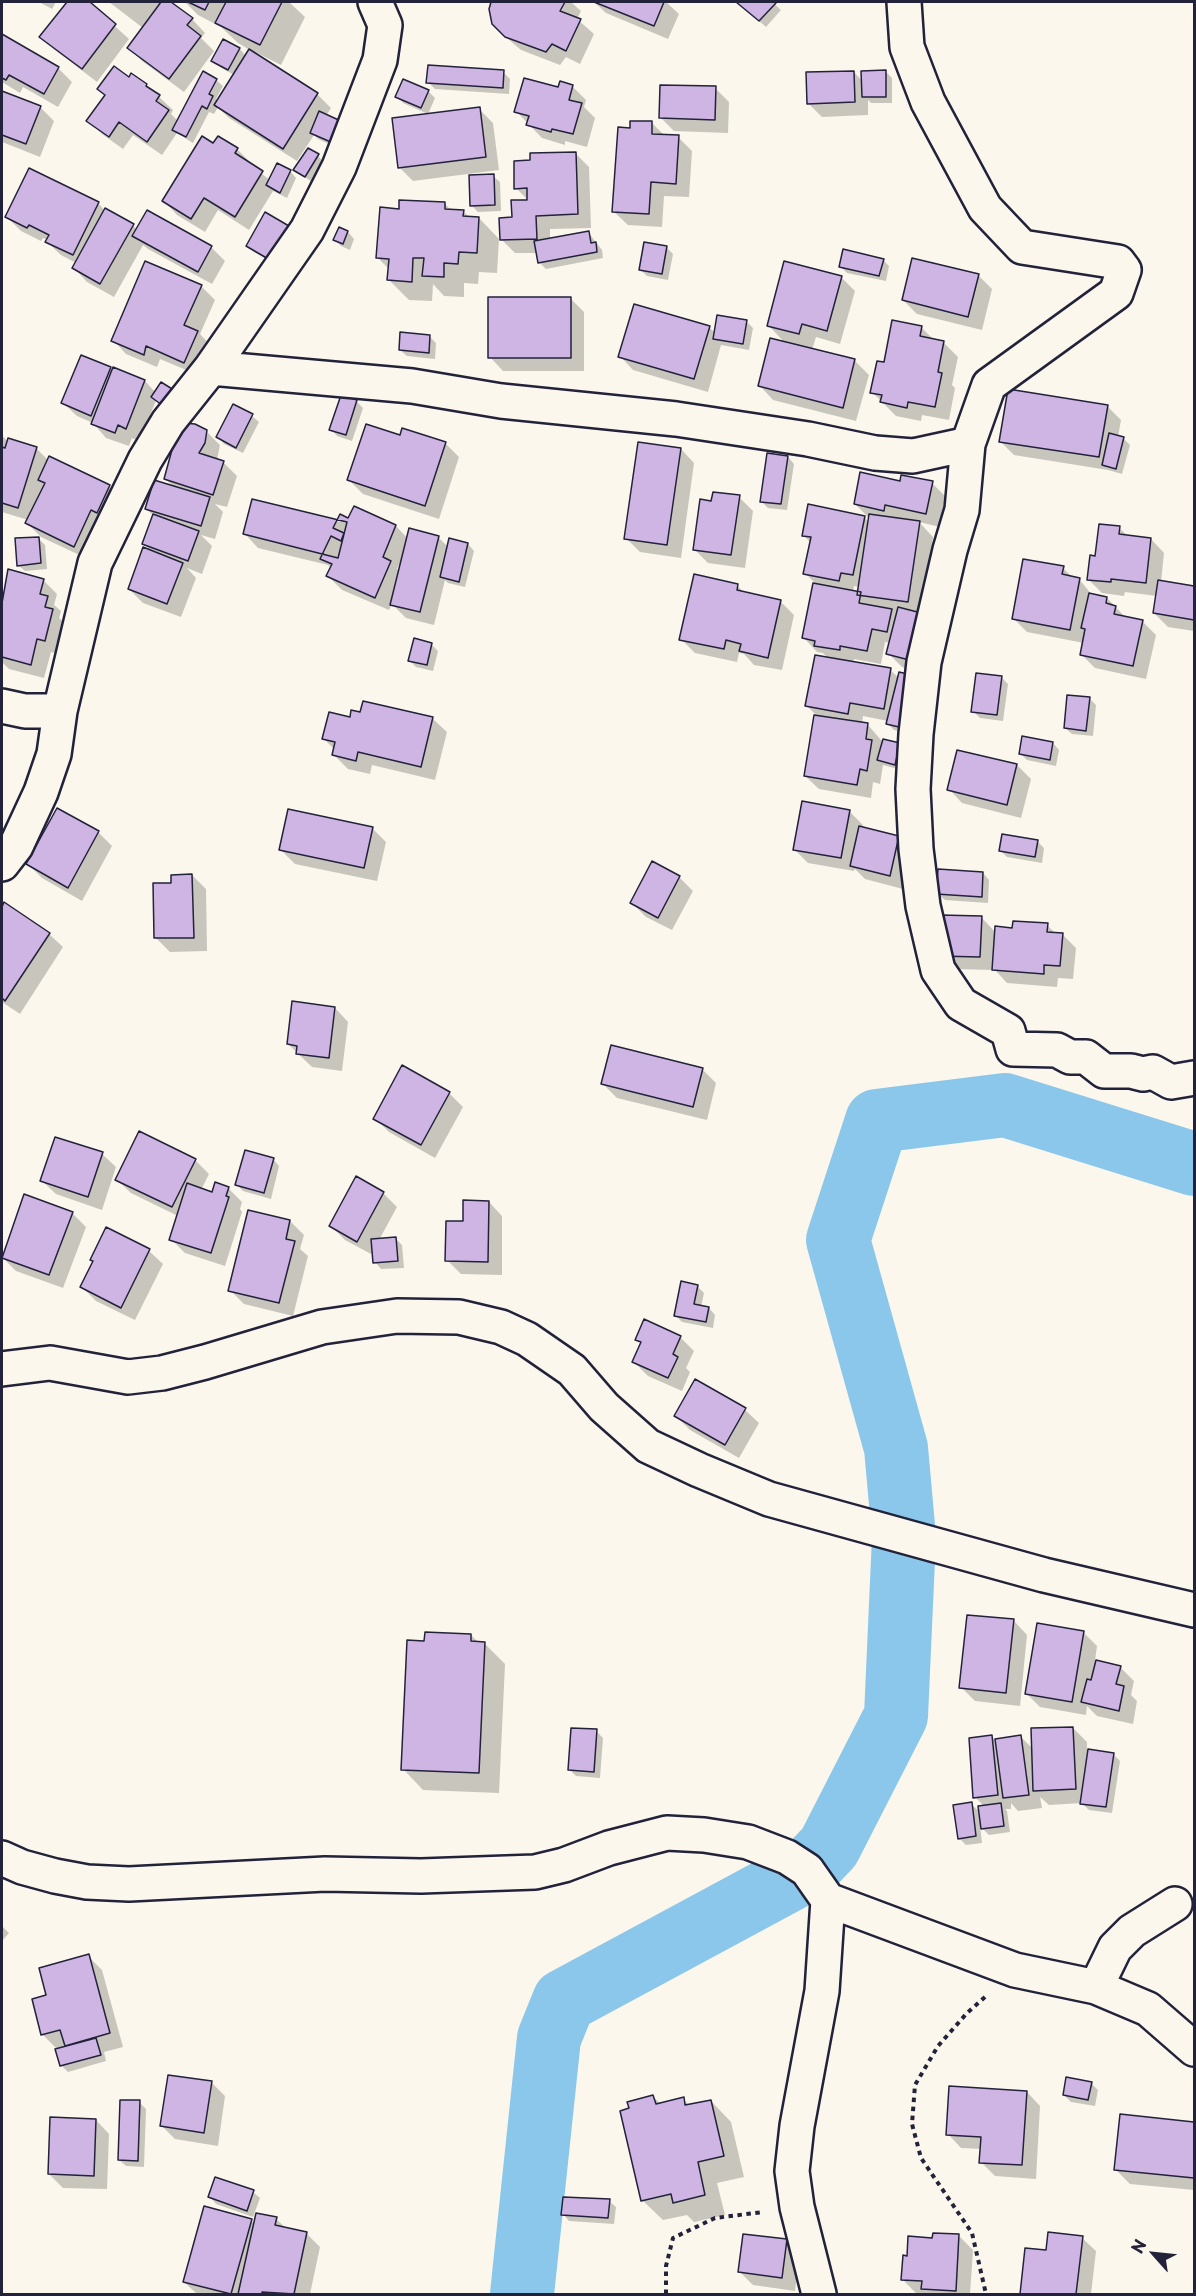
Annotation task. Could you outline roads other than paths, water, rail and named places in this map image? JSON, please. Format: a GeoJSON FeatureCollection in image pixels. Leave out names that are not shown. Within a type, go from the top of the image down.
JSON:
{"type":"FeatureCollection","features":[{"type":"Feature","properties":{"kind":"street"},"geometry":{"type":"LineString","coordinates":[[2,864],[16,846],[41,792],[54,754],[60,711],[95,563],[145,460],[168,422],[211,368],[307,230],[339,167],[380,60],[385,25],[375,2]]}},
{"type":"Feature","properties":{"kind":"street"},"geometry":{"type":"LineString","coordinates":[[904,2],[907,47],[928,102],[985,208],[1022,247],[1118,262],[1124,270],[1116,293],[989,385],[968,444],[962,510],[950,550],[924,662],[916,734],[913,789],[915,849],[923,906],[938,970],[960,1004],[1008,1031],[1013,1049],[1057,1050],[1070,1057],[1086,1057],[1104,1071],[1131,1071],[1143,1074],[1153,1072],[1171,1082],[1194,1078]]}},
{"type":"Feature","properties":{"kind":"street"},"geometry":{"type":"LineString","coordinates":[[211,368],[412,386],[501,401],[676,419],[808,439],[875,453],[913,456],[968,444]]}},
{"type":"Feature","properties":{"kind":"street"},"geometry":{"type":"LineString","coordinates":[[2,706],[25,711],[60,711]]}},
{"type":"Feature","properties":{"kind":"street"},"geometry":{"type":"LineString","coordinates":[[2,1370],[50,1364],[128,1377],[162,1373],[345,1323],[397,1316],[459,1317],[501,1327],[527,1339],[572,1370],[604,1407],[648,1446],[769,1499],[1044,1575],[1194,1610]]}},
{"type":"Feature","properties":{"kind":"street"},"geometry":{"type":"LineString","coordinates":[[2,1858],[22,1867],[55,1876],[87,1882],[129,1884],[325,1874],[480,1876],[535,1872],[564,1865],[609,1848],[667,1833],[704,1834],[748,1842],[787,1857],[807,1870],[828,1900],[1015,1970],[1096,1988],[1148,2009],[1194,2049]]}},
{"type":"Feature","properties":{"kind":"street"},"geometry":{"type":"LineString","coordinates":[[819,2295],[797,2207],[792,2171],[797,2126],[822,1991],[828,1900]]}},
{"type":"Feature","properties":{"kind":"street"},"geometry":{"type":"LineString","coordinates":[[1096,1988],[1115,1948],[1132,1931],[1175,1904]]}},
{"type":"Feature","properties":{"kind":"waterway"},"geometry":{"type":"LineString","coordinates":[[522,2294],[549,2038],[564,2001],[807,1870],[829,1847],[896,1716],[904,1537],[896,1448],[838,1240],[877,1121],[1005,1105],[1194,1164]]}}]}
